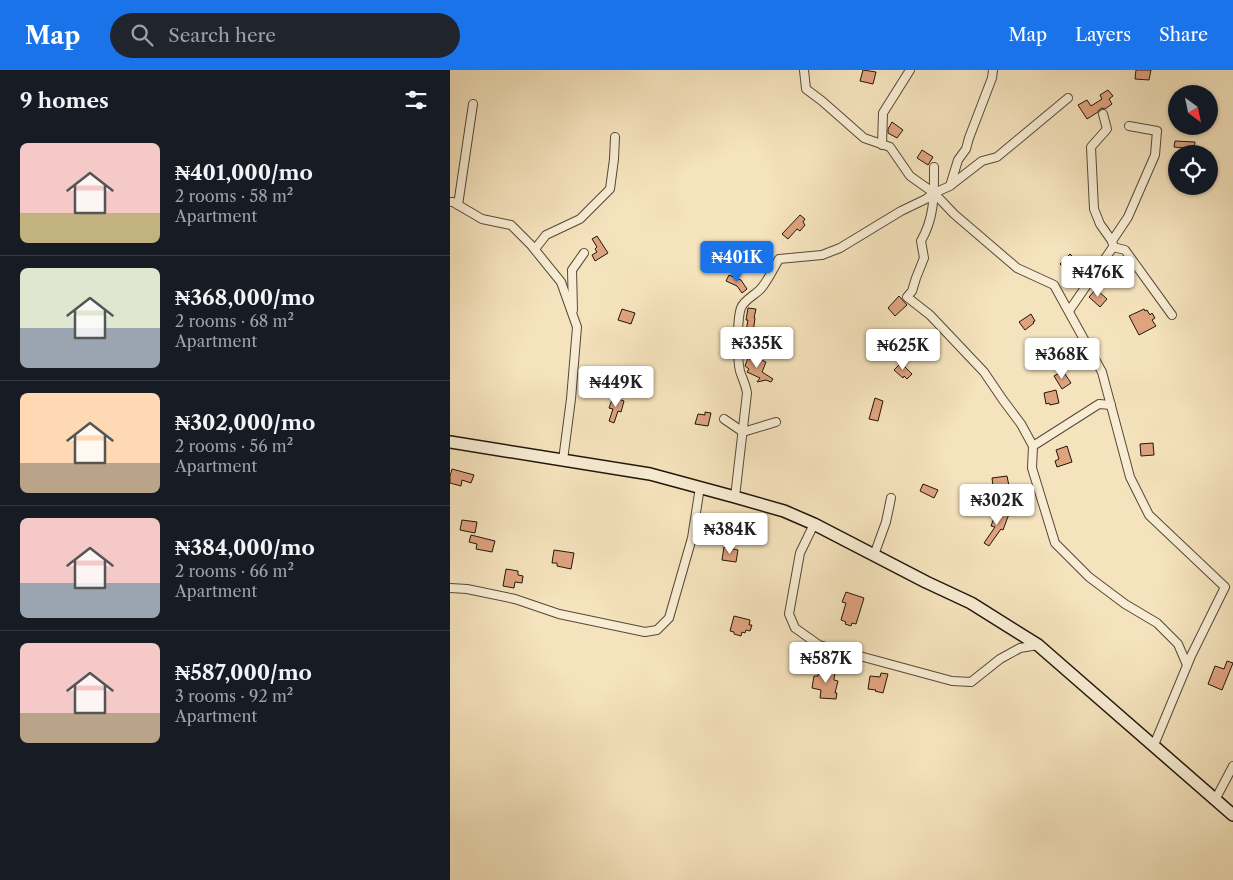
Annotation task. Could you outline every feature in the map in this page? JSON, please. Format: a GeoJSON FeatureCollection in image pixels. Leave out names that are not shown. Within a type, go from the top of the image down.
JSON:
{"type":"FeatureCollection","features":[{"type":"Feature","properties":{"kind":"street"},"geometry":{"type":"LineString","coordinates":[[804,70],[806,89],[864,138],[890,147],[910,176],[934,193],[954,214],[1017,268],[1054,285],[1102,372],[1130,478],[1149,515],[1225,587],[1187,664],[1154,745]]}},
{"type":"Feature","properties":{"kind":"street"},"geometry":{"type":"LineString","coordinates":[[882,145],[884,113],[910,70]]}},
{"type":"Feature","properties":{"kind":"street"},"geometry":{"type":"LineString","coordinates":[[950,186],[958,160],[966,149],[992,78],[993,70]]}},
{"type":"Feature","properties":{"kind":"street"},"geometry":{"type":"LineString","coordinates":[[735,496],[747,393],[740,369],[739,320],[741,308],[749,298],[762,288],[779,259],[822,255],[840,248],[901,211],[950,186],[982,161],[997,157],[1068,98]]}},
{"type":"Feature","properties":{"kind":"street"},"geometry":{"type":"LineString","coordinates":[[473,104],[454,204],[482,219],[511,225],[561,282],[576,327],[571,399],[562,460]]}},
{"type":"Feature","properties":{"kind":"street"},"geometry":{"type":"LineString","coordinates":[[1103,114],[1107,128],[1091,147],[1094,209],[1100,224],[1112,244],[1125,250],[1172,315]]}},
{"type":"Feature","properties":{"kind":"street"},"geometry":{"type":"LineString","coordinates":[[1069,311],[1128,217],[1155,155],[1157,131],[1129,126]]}},
{"type":"Feature","properties":{"kind":"street"},"geometry":{"type":"LineString","coordinates":[[534,249],[546,235],[580,219],[610,189],[615,137]]}},
{"type":"Feature","properties":{"kind":"street"},"geometry":{"type":"LineString","coordinates":[[934,167],[934,193],[931,218],[927,231],[921,241],[924,258],[912,291],[907,297],[930,315],[984,372],[1022,424],[1033,446],[1032,468],[1055,543],[1089,577],[1125,604],[1157,623],[1178,644],[1187,664]]}},
{"type":"Feature","properties":{"kind":"street"},"geometry":{"type":"LineString","coordinates":[[573,316],[572,270],[584,253]]}},
{"type":"Feature","properties":{"kind":"street"},"geometry":{"type":"LineString","coordinates":[[1033,446],[1099,404],[1111,405]]}},
{"type":"Feature","properties":{"kind":"street"},"geometry":{"type":"LineString","coordinates":[[724,419],[743,432]]}},
{"type":"Feature","properties":{"kind":"street"},"geometry":{"type":"LineString","coordinates":[[743,432],[776,422]]}},
{"type":"Feature","properties":{"kind":"street"},"geometry":{"type":"LineString","coordinates":[[450,442],[650,474],[735,496],[784,511],[814,524],[874,556],[971,603],[1038,645],[1233,815]]}},
{"type":"Feature","properties":{"kind":"street"},"geometry":{"type":"LineString","coordinates":[[450,588],[467,589],[515,599],[559,614],[646,632],[657,630],[669,618],[692,538],[700,487]]}},
{"type":"Feature","properties":{"kind":"street"},"geometry":{"type":"LineString","coordinates":[[874,556],[886,522],[891,498]]}},
{"type":"Feature","properties":{"kind":"street"},"geometry":{"type":"LineString","coordinates":[[814,524],[800,553],[788,614],[796,628],[819,645],[952,681],[971,682],[1000,659],[1020,648],[1038,645]]}},
{"type":"Feature","properties":{"kind":"street"},"geometry":{"type":"LineString","coordinates":[[1215,800],[1233,766]]}},
{"type":"Feature","properties":{"kind":"building"},"geometry":{"type":"Polygon","coordinates":[[[863,70],[876,72],[873,84],[860,81],[863,70]]]}},
{"type":"Feature","properties":{"kind":"building"},"geometry":{"type":"Polygon","coordinates":[[[1136,70],[1151,70],[1149,80],[1135,79],[1136,70]]]}},
{"type":"Feature","properties":{"kind":"building"},"geometry":{"type":"Polygon","coordinates":[[[1108,90],[1113,96],[1109,99],[1112,104],[1105,109],[1102,108],[1087,119],[1078,105],[1087,100],[1091,106],[1102,99],[1100,95],[1108,90]]]}},
{"type":"Feature","properties":{"kind":"building"},"geometry":{"type":"Polygon","coordinates":[[[892,122],[903,130],[897,138],[888,133],[892,122]]]}},
{"type":"Feature","properties":{"kind":"building"},"geometry":{"type":"Polygon","coordinates":[[[1175,141],[1195,142],[1195,145],[1174,145],[1175,141]]]}},
{"type":"Feature","properties":{"kind":"building"},"geometry":{"type":"Polygon","coordinates":[[[922,150],[933,157],[928,165],[917,158],[922,150]]]}},
{"type":"Feature","properties":{"kind":"building"},"geometry":{"type":"Polygon","coordinates":[[[800,215],[805,219],[803,222],[805,225],[800,231],[797,229],[788,239],[782,234],[800,215]]]}},
{"type":"Feature","properties":{"kind":"building"},"geometry":{"type":"Polygon","coordinates":[[[597,236],[608,253],[595,261],[592,255],[597,252],[595,249],[597,247],[592,239],[597,236]]]}},
{"type":"Feature","properties":{"kind":"building"},"geometry":{"type":"Polygon","coordinates":[[[1070,254],[1081,265],[1072,275],[1060,264],[1070,254]]]}},
{"type":"Feature","properties":{"kind":"building"},"geometry":{"type":"Polygon","coordinates":[[[729,275],[741,280],[747,289],[742,293],[737,286],[726,281],[729,275]]]}},
{"type":"Feature","properties":{"kind":"building"},"geometry":{"type":"Polygon","coordinates":[[[1096,289],[1107,299],[1100,307],[1089,297],[1096,289]]]}},
{"type":"Feature","properties":{"kind":"building"},"geometry":{"type":"Polygon","coordinates":[[[899,296],[907,305],[895,316],[888,308],[899,296]]]}},
{"type":"Feature","properties":{"kind":"building"},"geometry":{"type":"Polygon","coordinates":[[[748,308],[756,309],[753,332],[746,331],[748,308]]]}},
{"type":"Feature","properties":{"kind":"building"},"geometry":{"type":"Polygon","coordinates":[[[622,309],[635,313],[631,324],[618,320],[622,309]]]}},
{"type":"Feature","properties":{"kind":"building"},"geometry":{"type":"Polygon","coordinates":[[[1144,309],[1150,315],[1152,313],[1155,318],[1152,320],[1156,326],[1139,335],[1129,316],[1144,309]]]}},
{"type":"Feature","properties":{"kind":"building"},"geometry":{"type":"Polygon","coordinates":[[[1031,314],[1035,321],[1025,330],[1019,322],[1031,314]]]}},
{"type":"Feature","properties":{"kind":"building"},"geometry":{"type":"Polygon","coordinates":[[[775,329],[789,329],[789,342],[783,342],[782,358],[772,357],[773,348],[775,348],[775,329]]]}},
{"type":"Feature","properties":{"kind":"building"},"geometry":{"type":"Polygon","coordinates":[[[908,339],[916,347],[919,344],[925,351],[923,352],[925,355],[918,361],[903,344],[908,339]]]}},
{"type":"Feature","properties":{"kind":"building"},"geometry":{"type":"Polygon","coordinates":[[[753,356],[766,362],[762,372],[773,379],[771,382],[766,380],[757,382],[760,378],[747,372],[749,369],[745,366],[748,358],[751,360],[753,356]]]}},
{"type":"Feature","properties":{"kind":"building"},"geometry":{"type":"Polygon","coordinates":[[[901,363],[912,374],[907,379],[894,370],[901,363]]]}},
{"type":"Feature","properties":{"kind":"building"},"geometry":{"type":"Polygon","coordinates":[[[1063,371],[1071,383],[1062,389],[1054,376],[1063,371]]]}},
{"type":"Feature","properties":{"kind":"building"},"geometry":{"type":"Polygon","coordinates":[[[1056,390],[1059,403],[1046,404],[1044,393],[1056,390]]]}},
{"type":"Feature","properties":{"kind":"building"},"geometry":{"type":"Polygon","coordinates":[[[613,397],[624,401],[621,412],[618,411],[614,423],[609,421],[613,409],[609,408],[613,397]]]}},
{"type":"Feature","properties":{"kind":"building"},"geometry":{"type":"Polygon","coordinates":[[[875,398],[883,401],[878,421],[869,419],[875,398]]]}},
{"type":"Feature","properties":{"kind":"building"},"geometry":{"type":"Polygon","coordinates":[[[705,412],[711,413],[708,426],[695,424],[698,414],[705,415],[705,412]]]}},
{"type":"Feature","properties":{"kind":"building"},"geometry":{"type":"Polygon","coordinates":[[[1153,443],[1154,455],[1141,456],[1140,444],[1153,443]]]}},
{"type":"Feature","properties":{"kind":"building"},"geometry":{"type":"Polygon","coordinates":[[[1067,446],[1072,462],[1057,467],[1055,461],[1059,459],[1056,450],[1067,446]]]}},
{"type":"Feature","properties":{"kind":"building"},"geometry":{"type":"Polygon","coordinates":[[[452,469],[474,475],[471,483],[462,480],[461,486],[450,483],[452,469]]]}},
{"type":"Feature","properties":{"kind":"building"},"geometry":{"type":"Polygon","coordinates":[[[1007,476],[1010,491],[994,493],[992,478],[1007,476]]]}},
{"type":"Feature","properties":{"kind":"building"},"geometry":{"type":"Polygon","coordinates":[[[923,484],[938,490],[934,498],[920,491],[923,484]]]}},
{"type":"Feature","properties":{"kind":"building"},"geometry":{"type":"Polygon","coordinates":[[[997,510],[1009,514],[1003,530],[1001,529],[989,546],[984,543],[995,527],[991,526],[997,510]]]}},
{"type":"Feature","properties":{"kind":"building"},"geometry":{"type":"Polygon","coordinates":[[[462,520],[477,522],[475,533],[460,530],[462,520]]]}},
{"type":"Feature","properties":{"kind":"building"},"geometry":{"type":"Polygon","coordinates":[[[471,535],[495,541],[492,552],[476,549],[477,544],[469,542],[471,535]]]}},
{"type":"Feature","properties":{"kind":"building"},"geometry":{"type":"Polygon","coordinates":[[[724,547],[738,550],[736,562],[722,560],[724,547]]]}},
{"type":"Feature","properties":{"kind":"building"},"geometry":{"type":"Polygon","coordinates":[[[554,550],[574,553],[571,569],[557,566],[557,563],[552,563],[554,550]]]}},
{"type":"Feature","properties":{"kind":"building"},"geometry":{"type":"Polygon","coordinates":[[[506,569],[518,571],[518,575],[523,576],[522,583],[515,582],[514,588],[503,586],[506,569]]]}},
{"type":"Feature","properties":{"kind":"building"},"geometry":{"type":"Polygon","coordinates":[[[846,592],[864,598],[856,624],[852,623],[851,626],[841,620],[846,603],[842,602],[846,592]]]}},
{"type":"Feature","properties":{"kind":"building"},"geometry":{"type":"Polygon","coordinates":[[[734,616],[750,620],[749,625],[752,625],[750,631],[742,632],[741,636],[730,631],[734,616]]]}},
{"type":"Feature","properties":{"kind":"building"},"geometry":{"type":"Polygon","coordinates":[[[1227,661],[1233,663],[1222,690],[1208,684],[1215,666],[1224,669],[1227,661]]]}},
{"type":"Feature","properties":{"kind":"building"},"geometry":{"type":"Polygon","coordinates":[[[824,668],[833,670],[835,673],[834,680],[838,681],[835,693],[837,693],[836,699],[820,698],[821,690],[812,688],[814,676],[818,676],[819,670],[824,671],[824,668]]]}},
{"type":"Feature","properties":{"kind":"building"},"geometry":{"type":"Polygon","coordinates":[[[881,673],[888,674],[883,693],[868,689],[870,676],[880,677],[881,673]]]}}]}
